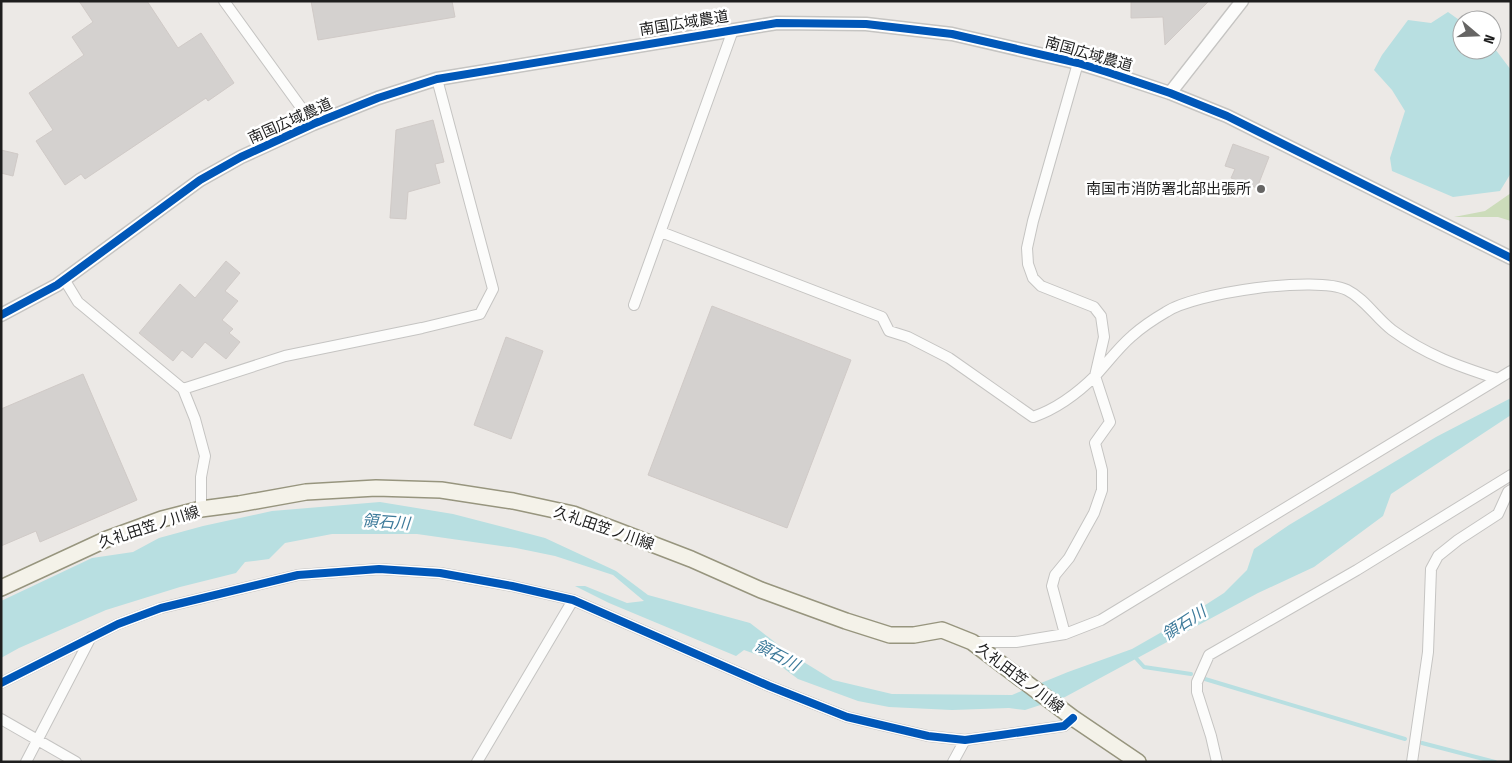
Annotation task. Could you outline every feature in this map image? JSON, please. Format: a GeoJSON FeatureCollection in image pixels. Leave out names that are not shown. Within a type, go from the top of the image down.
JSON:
{"type":"FeatureCollection","features":[{"type":"Feature","properties":{"kind":"main road","name":"久礼田笠ノ川線"},"geometry":{"type":"LineString","coordinates":[[1,588],[107,539],[162,519],[201,508],[239,504],[306,492],[376,488],[441,490],[513,501],[573,514],[691,559],[761,590],[846,621],[890,634],[914,635],[942,630],[978,646],[1070,716],[1138,762]]}},
{"type":"Feature","properties":{"kind":"street"},"geometry":{"type":"LineString","coordinates":[[224,1],[313,124]]}},
{"type":"Feature","properties":{"kind":"street"},"geometry":{"type":"LineString","coordinates":[[1170,93],[1242,1]]}},
{"type":"Feature","properties":{"kind":"street","name":"南国広域農道"},"geometry":{"type":"LineString","coordinates":[[1,315],[64,279],[200,180],[241,157],[313,124],[378,98],[437,79],[777,23],[866,24],[952,34],[1078,63],[1170,93],[1227,116],[1511,258]]}},
{"type":"Feature","properties":{"kind":"street"},"geometry":{"type":"LineString","coordinates":[[634,304],[733,30]]}},
{"type":"Feature","properties":{"kind":"street"},"geometry":{"type":"LineString","coordinates":[[1065,634],[1052,586],[1056,575],[1069,558],[1094,513],[1102,490],[1102,470],[1095,443],[1110,422],[1095,376],[1104,337],[1101,316],[1094,307],[1041,286],[1033,278],[1028,264],[1027,248],[1078,63]]}},
{"type":"Feature","properties":{"kind":"street"},"geometry":{"type":"LineString","coordinates":[[183,390],[285,356],[480,314],[493,290],[437,79]]}},
{"type":"Feature","properties":{"kind":"street"},"geometry":{"type":"LineString","coordinates":[[661,232],[882,317],[889,331],[908,337],[949,358],[1033,416],[1046,412],[1095,376],[1132,336],[1168,310],[1194,300],[1264,286],[1297,283],[1345,289],[1356,295],[1390,328],[1421,349],[1460,367],[1498,379]]}},
{"type":"Feature","properties":{"kind":"street"},"geometry":{"type":"LineString","coordinates":[[64,279],[78,302],[183,390],[195,419],[205,456],[201,477],[201,508]]}},
{"type":"Feature","properties":{"kind":"street"},"geometry":{"type":"LineString","coordinates":[[978,646],[1065,634],[1101,620],[1511,371]]}},
{"type":"Feature","properties":{"kind":"street"},"geometry":{"type":"LineString","coordinates":[[1218,762],[1197,692],[1197,682],[1209,654],[1357,570],[1511,475]]}},
{"type":"Feature","properties":{"kind":"street"},"geometry":{"type":"LineString","coordinates":[[1412,762],[1428,652],[1431,570],[1438,556],[1458,540],[1498,514],[1508,492],[1511,490]]}},
{"type":"Feature","properties":{"kind":"street"},"geometry":{"type":"LineString","coordinates":[[1,683],[118,624],[161,608],[298,575],[379,569],[440,573],[512,586],[573,600],[768,686],[847,717],[928,736],[965,740],[1064,726],[1070,716]]}},
{"type":"Feature","properties":{"kind":"street"},"geometry":{"type":"LineString","coordinates":[[478,762],[573,600]]}},
{"type":"Feature","properties":{"kind":"street"},"geometry":{"type":"LineString","coordinates":[[26,762],[91,637]]}},
{"type":"Feature","properties":{"kind":"street"},"geometry":{"type":"LineString","coordinates":[[1,719],[76,762]]}},
{"type":"Feature","properties":{"kind":"street"},"geometry":{"type":"LineString","coordinates":[[953,762],[965,740]]}},
{"type":"Feature","properties":{"kind":"green space"},"geometry":{"type":"Polygon","coordinates":[[[1511,193],[1511,221],[1498,217],[1454,217],[1485,211],[1511,193]]]}},
{"type":"Feature","properties":{"kind":"water"},"geometry":{"type":"Polygon","coordinates":[[[1448,12],[1452,15],[1452,60],[1502,60],[1502,58],[1511,70],[1511,173],[1500,191],[1453,197],[1392,171],[1390,158],[1405,111],[1392,90],[1374,70],[1382,55],[1408,20],[1431,23],[1448,12]]]}},
{"type":"Feature","properties":{"kind":"water","name":"領石川"},"geometry":{"type":"Polygon","coordinates":[[[1511,398],[1511,415],[1391,494],[1383,516],[1314,567],[1258,593],[1065,697],[1025,710],[1009,708],[952,710],[889,707],[858,701],[798,679],[774,661],[744,650],[736,656],[609,603],[575,586],[585,586],[627,603],[644,601],[613,575],[555,556],[516,548],[417,534],[332,534],[285,543],[269,559],[245,562],[236,573],[180,587],[106,610],[19,648],[1,658],[1,601],[92,558],[133,552],[159,538],[272,511],[380,502],[453,514],[545,538],[616,571],[648,595],[750,623],[789,653],[833,680],[892,694],[1012,695],[1132,649],[1174,625],[1224,593],[1247,570],[1254,549],[1289,525],[1436,437],[1511,398]]]}},
{"type":"Feature","properties":{"kind":"building"},"geometry":{"type":"Polygon","coordinates":[[[79,1],[147,1],[178,48],[201,33],[234,83],[208,101],[206,98],[85,179],[81,174],[65,185],[36,141],[53,130],[29,93],[84,55],[72,37],[93,22],[79,1]]]}},
{"type":"Feature","properties":{"kind":"building"},"geometry":{"type":"Polygon","coordinates":[[[311,1],[452,1],[455,17],[318,40],[311,1]]]}},
{"type":"Feature","properties":{"kind":"building"},"geometry":{"type":"Polygon","coordinates":[[[1131,1],[1209,1],[1165,45],[1163,17],[1131,18],[1131,1]]]}},
{"type":"Feature","properties":{"kind":"building"},"geometry":{"type":"Polygon","coordinates":[[[433,120],[444,162],[435,164],[440,183],[408,192],[406,219],[390,218],[396,130],[433,120]]]}},
{"type":"Feature","properties":{"kind":"building"},"geometry":{"type":"Polygon","coordinates":[[[1233,144],[1269,157],[1257,188],[1231,178],[1235,169],[1225,166],[1233,144]]]}},
{"type":"Feature","properties":{"kind":"building"},"geometry":{"type":"Polygon","coordinates":[[[1,150],[18,154],[13,176],[1,173],[1,150]]]}},
{"type":"Feature","properties":{"kind":"building"},"geometry":{"type":"Polygon","coordinates":[[[226,261],[240,273],[225,291],[238,301],[222,320],[233,329],[229,333],[240,342],[226,359],[205,342],[192,358],[182,350],[173,361],[139,333],[180,284],[195,298],[226,261]]]}},
{"type":"Feature","properties":{"kind":"building"},"geometry":{"type":"Polygon","coordinates":[[[712,306],[851,360],[787,528],[648,475],[712,306]]]}},
{"type":"Feature","properties":{"kind":"building"},"geometry":{"type":"Polygon","coordinates":[[[506,337],[543,351],[511,439],[474,425],[506,337]]]}},
{"type":"Feature","properties":{"kind":"building"},"geometry":{"type":"Polygon","coordinates":[[[83,374],[137,500],[40,542],[36,531],[1,546],[1,409],[83,374]]]}},
{"type":"Feature","properties":{"kind":"waterway"},"geometry":{"type":"LineString","coordinates":[[1134,656],[1144,667],[1191,674]]}},
{"type":"Feature","properties":{"kind":"waterway"},"geometry":{"type":"LineString","coordinates":[[1205,679],[1405,739]]}},
{"type":"Feature","properties":{"kind":"waterway"},"geometry":{"type":"LineString","coordinates":[[1422,743],[1495,762]]}},
{"type":"Feature","properties":{"kind":"cycle path"},"geometry":{"type":"LineString","coordinates":[[1,315],[57,285],[200,180],[241,157],[313,124],[378,98],[437,79],[777,23],[866,24],[952,34],[1078,63],[1107,72],[1170,93],[1227,116],[1511,258]]}},
{"type":"Feature","properties":{"kind":"cycle path"},"geometry":{"type":"LineString","coordinates":[[1,683],[118,624],[161,608],[298,575],[379,569],[440,573],[512,586],[573,600],[769,686],[847,717],[928,736],[965,740],[1064,726],[1073,718]]}},
{"type":"Feature","properties":{"kind":"place","name":"南国市消防署北部出張所"},"geometry":{"type":"Point","coordinates":[1261,189]}}]}
